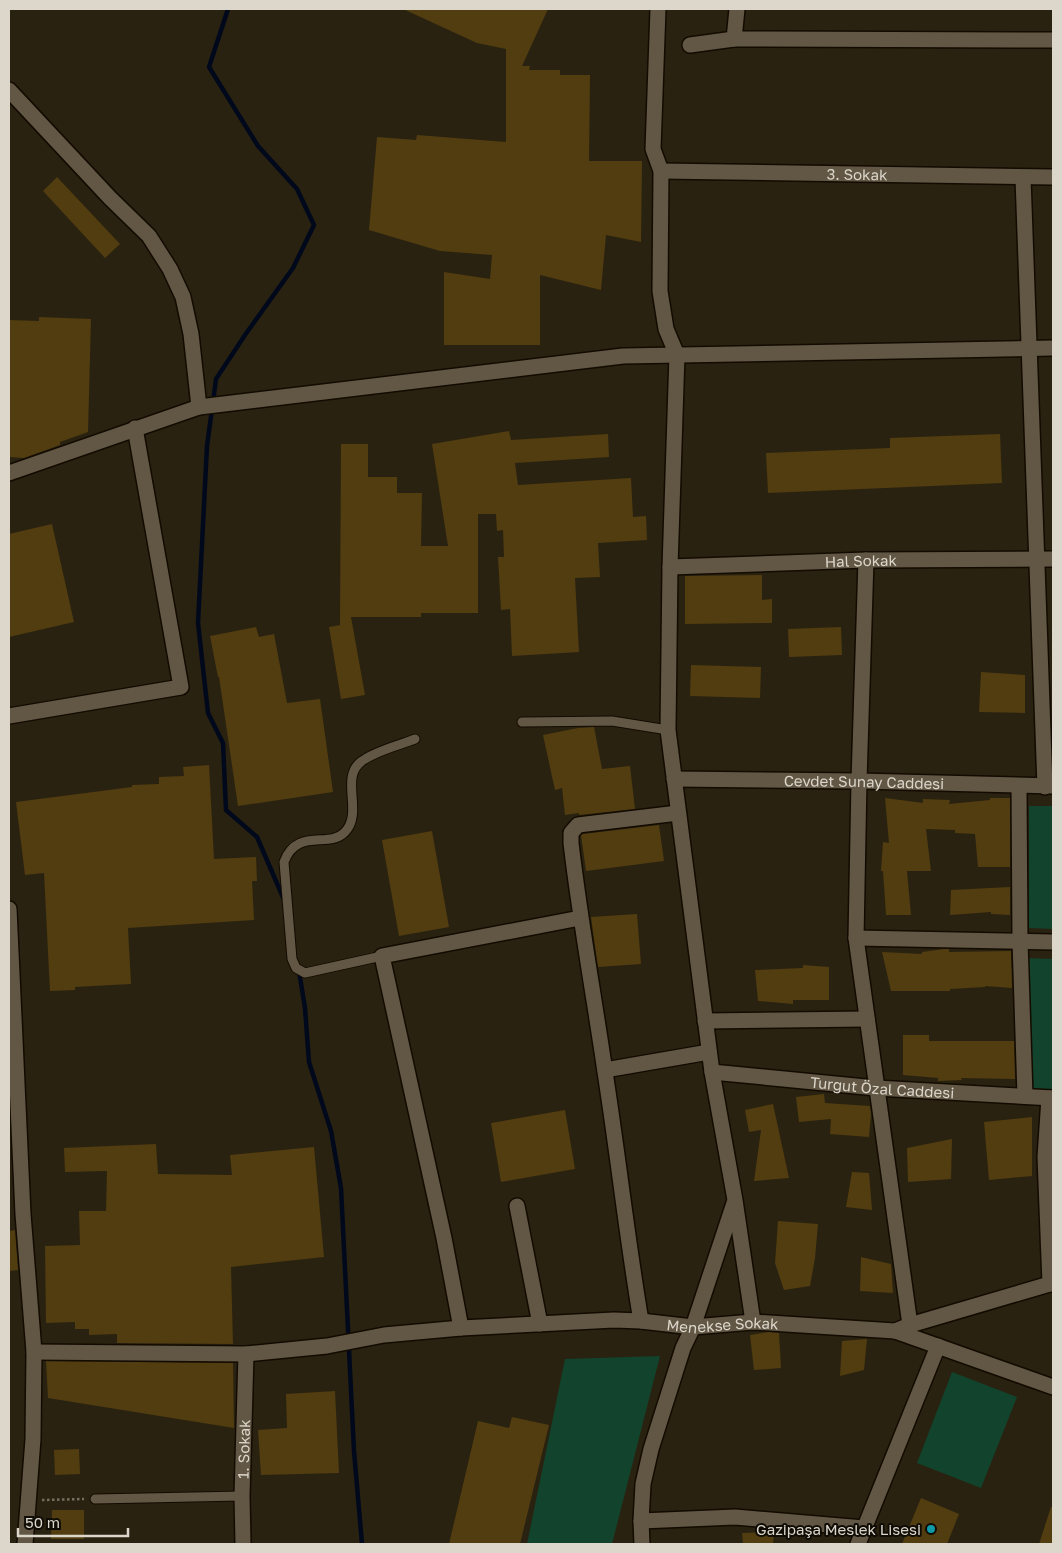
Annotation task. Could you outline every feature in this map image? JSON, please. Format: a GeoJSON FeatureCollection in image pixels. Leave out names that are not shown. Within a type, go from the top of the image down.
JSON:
{"type":"FeatureCollection","features":[{"type":"Feature","properties":{"kind":"street"},"geometry":{"type":"LineString","coordinates":[[658,9],[653,150],[661,171],[660,291],[666,329],[677,355],[670,567],[668,730],[709,1052],[735,1200],[753,1322]]}},
{"type":"Feature","properties":{"kind":"street"},"geometry":{"type":"LineString","coordinates":[[734,39],[737,9]]}},
{"type":"Feature","properties":{"kind":"street"},"geometry":{"type":"LineString","coordinates":[[690,45],[734,39],[1053,40]]}},
{"type":"Feature","properties":{"kind":"street"},"geometry":{"type":"LineString","coordinates":[[9,90],[110,198],[149,236],[170,269],[183,297],[191,334],[199,407]]}},
{"type":"Feature","properties":{"kind":"street","name":"3. Sokak"},"geometry":{"type":"LineString","coordinates":[[661,171],[1053,177]]}},
{"type":"Feature","properties":{"kind":"street"},"geometry":{"type":"LineString","coordinates":[[1023,178],[1037,559],[1047,696],[1049,787]]}},
{"type":"Feature","properties":{"kind":"street"},"geometry":{"type":"LineString","coordinates":[[9,473],[199,407],[623,356],[1053,348]]}},
{"type":"Feature","properties":{"kind":"street"},"geometry":{"type":"LineString","coordinates":[[9,716],[181,687],[135,428]]}},
{"type":"Feature","properties":{"kind":"street","name":"Hal Sokak"},"geometry":{"type":"LineString","coordinates":[[670,567],[866,560],[1053,559]]}},
{"type":"Feature","properties":{"kind":"street"},"geometry":{"type":"LineString","coordinates":[[866,560],[856,938],[910,1326]]}},
{"type":"Feature","properties":{"kind":"street","name":"Cevdet Sunay Caddesi"},"geometry":{"type":"LineString","coordinates":[[674,779],[859,781],[1049,787]]}},
{"type":"Feature","properties":{"kind":"street"},"geometry":{"type":"LineString","coordinates":[[1019,786],[1020,942],[1025,1096]]}},
{"type":"Feature","properties":{"kind":"street"},"geometry":{"type":"LineString","coordinates":[[641,1321],[628,1243],[605,1070],[580,918],[571,833],[578,825],[678,813]]}},
{"type":"Feature","properties":{"kind":"street"},"geometry":{"type":"LineString","coordinates":[[9,909],[24,1214],[34,1352],[33,1439],[25,1544]]}},
{"type":"Feature","properties":{"kind":"street"},"geometry":{"type":"LineString","coordinates":[[461,1328],[444,1238],[382,956],[580,918]]}},
{"type":"Feature","properties":{"kind":"street"},"geometry":{"type":"LineString","coordinates":[[856,938],[1053,942]]}},
{"type":"Feature","properties":{"kind":"street"},"geometry":{"type":"LineString","coordinates":[[705,1022],[867,1019]]}},
{"type":"Feature","properties":{"kind":"street"},"geometry":{"type":"LineString","coordinates":[[605,1070],[709,1052]]}},
{"type":"Feature","properties":{"kind":"street","name":"Turgut Özal Caddesi"},"geometry":{"type":"LineString","coordinates":[[712,1072],[876,1088],[1051,1098]]}},
{"type":"Feature","properties":{"kind":"street"},"geometry":{"type":"LineString","coordinates":[[895,1331],[1052,1284],[1045,1156],[1051,1098]]}},
{"type":"Feature","properties":{"kind":"street"},"geometry":{"type":"LineString","coordinates":[[642,1544],[643,1484],[651,1449],[683,1348],[693,1327],[735,1200]]}},
{"type":"Feature","properties":{"kind":"street"},"geometry":{"type":"LineString","coordinates":[[518,1206],[540,1324]]}},
{"type":"Feature","properties":{"kind":"street","name":"Menekse Sokak"},"geometry":{"type":"LineString","coordinates":[[34,1352],[246,1354],[327,1346],[384,1335],[461,1328],[614,1320],[693,1327],[753,1322],[895,1331],[1053,1387]]}},
{"type":"Feature","properties":{"kind":"street"},"geometry":{"type":"LineString","coordinates":[[858,1544],[938,1346]]}},
{"type":"Feature","properties":{"kind":"street","name":"1. Sokak"},"geometry":{"type":"LineString","coordinates":[[243,1544],[242,1496],[246,1354]]}},
{"type":"Feature","properties":{"kind":"street"},"geometry":{"type":"LineString","coordinates":[[641,1521],[735,1517],[864,1528]]}},
{"type":"Feature","properties":{"kind":"lane"},"geometry":{"type":"LineString","coordinates":[[522,722],[612,721],[668,730]]}},
{"type":"Feature","properties":{"kind":"lane"},"geometry":{"type":"LineString","coordinates":[[382,956],[305,973],[296,968],[292,959],[284,862],[290,850],[296,845],[302,842],[340,836],[348,828],[353,816],[352,777],[358,764],[369,757],[416,739]]}},
{"type":"Feature","properties":{"kind":"lane"},"geometry":{"type":"LineString","coordinates":[[95,1499],[242,1496]]}},
{"type":"Feature","properties":{"kind":"path"},"geometry":{"type":"LineString","coordinates":[[28,1500],[95,1499]]}},
{"type":"Feature","properties":{"kind":"green space"},"geometry":{"type":"Polygon","coordinates":[[[1029,806],[1053,806],[1053,929],[1029,928],[1029,806]]]}},
{"type":"Feature","properties":{"kind":"green space"},"geometry":{"type":"Polygon","coordinates":[[[1024,958],[1053,959],[1053,1091],[1030,1090],[1024,958]]]}},
{"type":"Feature","properties":{"kind":"green space"},"geometry":{"type":"Polygon","coordinates":[[[660,1356],[612,1544],[527,1544],[565,1359],[660,1356]]]}},
{"type":"Feature","properties":{"kind":"green space"},"geometry":{"type":"Polygon","coordinates":[[[952,1372],[1017,1397],[981,1488],[917,1463],[952,1372]]]}},
{"type":"Feature","properties":{"kind":"building"},"geometry":{"type":"Polygon","coordinates":[[[403,9],[548,9],[522,66],[530,66],[529,70],[560,70],[560,75],[590,75],[589,161],[642,161],[641,242],[606,235],[601,290],[540,275],[540,345],[444,345],[444,272],[490,279],[492,255],[440,251],[369,230],[377,137],[416,140],[417,135],[506,142],[506,49],[477,43],[403,9]]]}},
{"type":"Feature","properties":{"kind":"building"},"geometry":{"type":"Polygon","coordinates":[[[57,177],[120,244],[105,258],[43,191],[57,177]]]}},
{"type":"Feature","properties":{"kind":"building"},"geometry":{"type":"Polygon","coordinates":[[[39,317],[91,319],[88,432],[60,442],[60,445],[24,458],[9,457],[9,320],[39,321],[39,317]]]}},
{"type":"Feature","properties":{"kind":"building"},"geometry":{"type":"Polygon","coordinates":[[[509,431],[511,440],[608,434],[609,457],[515,463],[518,485],[631,478],[633,517],[646,516],[647,540],[598,543],[600,577],[575,578],[579,652],[512,656],[510,609],[501,610],[498,557],[504,557],[503,530],[497,531],[496,514],[478,514],[478,613],[421,613],[421,617],[351,617],[365,695],[341,699],[329,627],[340,625],[341,444],[368,444],[368,477],[397,477],[397,493],[422,493],[421,546],[448,546],[432,444],[509,431]]]}},
{"type":"Feature","properties":{"kind":"building"},"geometry":{"type":"Polygon","coordinates":[[[1000,434],[1002,483],[768,493],[766,453],[890,448],[890,438],[1000,434]]]}},
{"type":"Feature","properties":{"kind":"building"},"geometry":{"type":"Polygon","coordinates":[[[52,524],[74,622],[9,637],[9,534],[52,524]]]}},
{"type":"Feature","properties":{"kind":"building"},"geometry":{"type":"Polygon","coordinates":[[[762,575],[762,600],[772,599],[772,623],[685,624],[685,576],[762,575]]]}},
{"type":"Feature","properties":{"kind":"building"},"geometry":{"type":"Polygon","coordinates":[[[256,627],[259,637],[274,634],[287,703],[320,699],[333,792],[238,806],[219,677],[210,636],[256,627]]]}},
{"type":"Feature","properties":{"kind":"building"},"geometry":{"type":"Polygon","coordinates":[[[841,627],[842,655],[789,657],[788,629],[841,627]]]}},
{"type":"Feature","properties":{"kind":"building"},"geometry":{"type":"Polygon","coordinates":[[[691,665],[761,667],[760,698],[690,696],[691,665]]]}},
{"type":"Feature","properties":{"kind":"building"},"geometry":{"type":"Polygon","coordinates":[[[981,672],[1025,675],[1025,713],[979,712],[981,672]]]}},
{"type":"Feature","properties":{"kind":"building"},"geometry":{"type":"Polygon","coordinates":[[[594,727],[602,769],[630,766],[635,809],[565,815],[562,788],[555,790],[543,735],[594,727]]]}},
{"type":"Feature","properties":{"kind":"building"},"geometry":{"type":"Polygon","coordinates":[[[209,765],[214,859],[256,857],[257,881],[252,881],[254,920],[128,928],[131,984],[75,987],[75,990],[50,991],[44,873],[25,875],[16,802],[132,787],[132,785],[159,784],[159,777],[184,776],[183,767],[209,765]]]}},
{"type":"Feature","properties":{"kind":"building"},"geometry":{"type":"Polygon","coordinates":[[[885,798],[923,803],[923,799],[950,800],[949,804],[990,800],[990,798],[1010,798],[1010,867],[978,867],[975,834],[955,833],[955,830],[926,829],[931,871],[907,871],[911,915],[886,915],[883,871],[881,871],[883,842],[889,843],[885,798]]]}},
{"type":"Feature","properties":{"kind":"building"},"geometry":{"type":"Polygon","coordinates":[[[659,825],[664,861],[586,871],[581,835],[659,825]]]}},
{"type":"Feature","properties":{"kind":"building"},"geometry":{"type":"Polygon","coordinates":[[[432,831],[449,927],[399,936],[382,840],[432,831]]]}},
{"type":"Feature","properties":{"kind":"building"},"geometry":{"type":"Polygon","coordinates":[[[1010,887],[1010,915],[991,914],[991,912],[950,915],[951,890],[1010,887]]]}},
{"type":"Feature","properties":{"kind":"building"},"geometry":{"type":"Polygon","coordinates":[[[637,914],[641,964],[598,967],[591,917],[637,914]]]}},
{"type":"Feature","properties":{"kind":"building"},"geometry":{"type":"Polygon","coordinates":[[[949,949],[949,952],[1011,951],[1012,988],[985,986],[950,989],[950,991],[891,991],[882,952],[922,954],[922,952],[949,949]]]}},
{"type":"Feature","properties":{"kind":"building"},"geometry":{"type":"Polygon","coordinates":[[[803,965],[829,967],[829,1000],[793,1000],[793,1004],[758,1001],[755,970],[803,968],[803,965]]]}},
{"type":"Feature","properties":{"kind":"building"},"geometry":{"type":"Polygon","coordinates":[[[903,1035],[929,1035],[929,1041],[1014,1041],[1015,1079],[961,1078],[962,1080],[938,1081],[938,1078],[903,1075],[903,1035]]]}},
{"type":"Feature","properties":{"kind":"building"},"geometry":{"type":"Polygon","coordinates":[[[824,1094],[825,1103],[870,1106],[869,1137],[830,1134],[831,1119],[799,1122],[796,1097],[824,1094]]]}},
{"type":"Feature","properties":{"kind":"building"},"geometry":{"type":"Polygon","coordinates":[[[773,1104],[789,1178],[754,1181],[761,1130],[749,1132],[745,1110],[773,1104]]]}},
{"type":"Feature","properties":{"kind":"building"},"geometry":{"type":"Polygon","coordinates":[[[565,1110],[575,1169],[501,1182],[491,1123],[565,1110]]]}},
{"type":"Feature","properties":{"kind":"building"},"geometry":{"type":"Polygon","coordinates":[[[1032,1117],[1032,1176],[989,1180],[984,1122],[1032,1117]]]}},
{"type":"Feature","properties":{"kind":"building"},"geometry":{"type":"Polygon","coordinates":[[[952,1139],[951,1179],[908,1182],[907,1148],[952,1139]]]}},
{"type":"Feature","properties":{"kind":"building"},"geometry":{"type":"Polygon","coordinates":[[[156,1144],[158,1174],[232,1175],[230,1155],[314,1147],[324,1257],[231,1267],[233,1344],[117,1343],[117,1334],[89,1335],[89,1329],[75,1329],[75,1322],[46,1323],[45,1246],[80,1245],[79,1211],[106,1211],[107,1171],[65,1172],[64,1148],[156,1144]]]}},
{"type":"Feature","properties":{"kind":"building"},"geometry":{"type":"Polygon","coordinates":[[[852,1172],[869,1173],[872,1210],[846,1207],[852,1172]]]}},
{"type":"Feature","properties":{"kind":"building"},"geometry":{"type":"Polygon","coordinates":[[[778,1221],[818,1224],[810,1286],[784,1290],[775,1263],[778,1221]]]}},
{"type":"Feature","properties":{"kind":"building"},"geometry":{"type":"Polygon","coordinates":[[[15,1230],[18,1270],[9,1271],[9,1231],[15,1230]]]}},
{"type":"Feature","properties":{"kind":"building"},"geometry":{"type":"Polygon","coordinates":[[[861,1257],[891,1264],[893,1293],[860,1291],[861,1257]]]}},
{"type":"Feature","properties":{"kind":"building"},"geometry":{"type":"Polygon","coordinates":[[[769,1332],[779,1333],[781,1368],[754,1370],[750,1335],[769,1332]]]}},
{"type":"Feature","properties":{"kind":"building"},"geometry":{"type":"Polygon","coordinates":[[[867,1339],[864,1370],[840,1376],[842,1341],[867,1339]]]}},
{"type":"Feature","properties":{"kind":"building"},"geometry":{"type":"Polygon","coordinates":[[[46,1361],[233,1363],[234,1428],[48,1398],[46,1361]]]}},
{"type":"Feature","properties":{"kind":"building"},"geometry":{"type":"Polygon","coordinates":[[[335,1391],[339,1473],[261,1475],[258,1430],[287,1428],[286,1394],[335,1391]]]}},
{"type":"Feature","properties":{"kind":"building"},"geometry":{"type":"Polygon","coordinates":[[[512,1417],[549,1425],[520,1544],[449,1544],[478,1421],[509,1428],[512,1417]]]}},
{"type":"Feature","properties":{"kind":"building"},"geometry":{"type":"Polygon","coordinates":[[[79,1449],[80,1474],[55,1475],[54,1450],[79,1449]]]}},
{"type":"Feature","properties":{"kind":"building","name":"Gazipaşa Meslek Lisesi"},"geometry":{"type":"Polygon","coordinates":[[[921,1498],[959,1514],[947,1544],[902,1544],[921,1498]]]}},
{"type":"Feature","properties":{"kind":"building"},"geometry":{"type":"Polygon","coordinates":[[[1051,1507],[1053,1507],[1053,1544],[1039,1544],[1051,1507]]]}},
{"type":"Feature","properties":{"kind":"building"},"geometry":{"type":"Polygon","coordinates":[[[52,1510],[84,1510],[84,1539],[51,1539],[52,1510]]]}},
{"type":"Feature","properties":{"kind":"building"},"geometry":{"type":"Polygon","coordinates":[[[774,1532],[773,1544],[743,1544],[742,1533],[774,1532]]]}},
{"type":"Feature","properties":{"kind":"waterway"},"geometry":{"type":"LineString","coordinates":[[213,402],[216,379],[293,268],[314,225],[297,189],[258,146],[209,67],[228,9]]}},
{"type":"Feature","properties":{"kind":"waterway"},"geometry":{"type":"LineString","coordinates":[[212,409],[207,446],[198,623],[208,713],[223,743],[226,810],[257,837],[285,902]]}},
{"type":"Feature","properties":{"kind":"waterway"},"geometry":{"type":"LineString","coordinates":[[299,971],[305,1008],[309,1062],[331,1131],[341,1188],[354,1451],[362,1544]]}},
{"type":"Feature","properties":{"kind":"place","name":"Gazipaşa Meslek Lisesi"},"geometry":{"type":"Point","coordinates":[931,1529]}}]}
